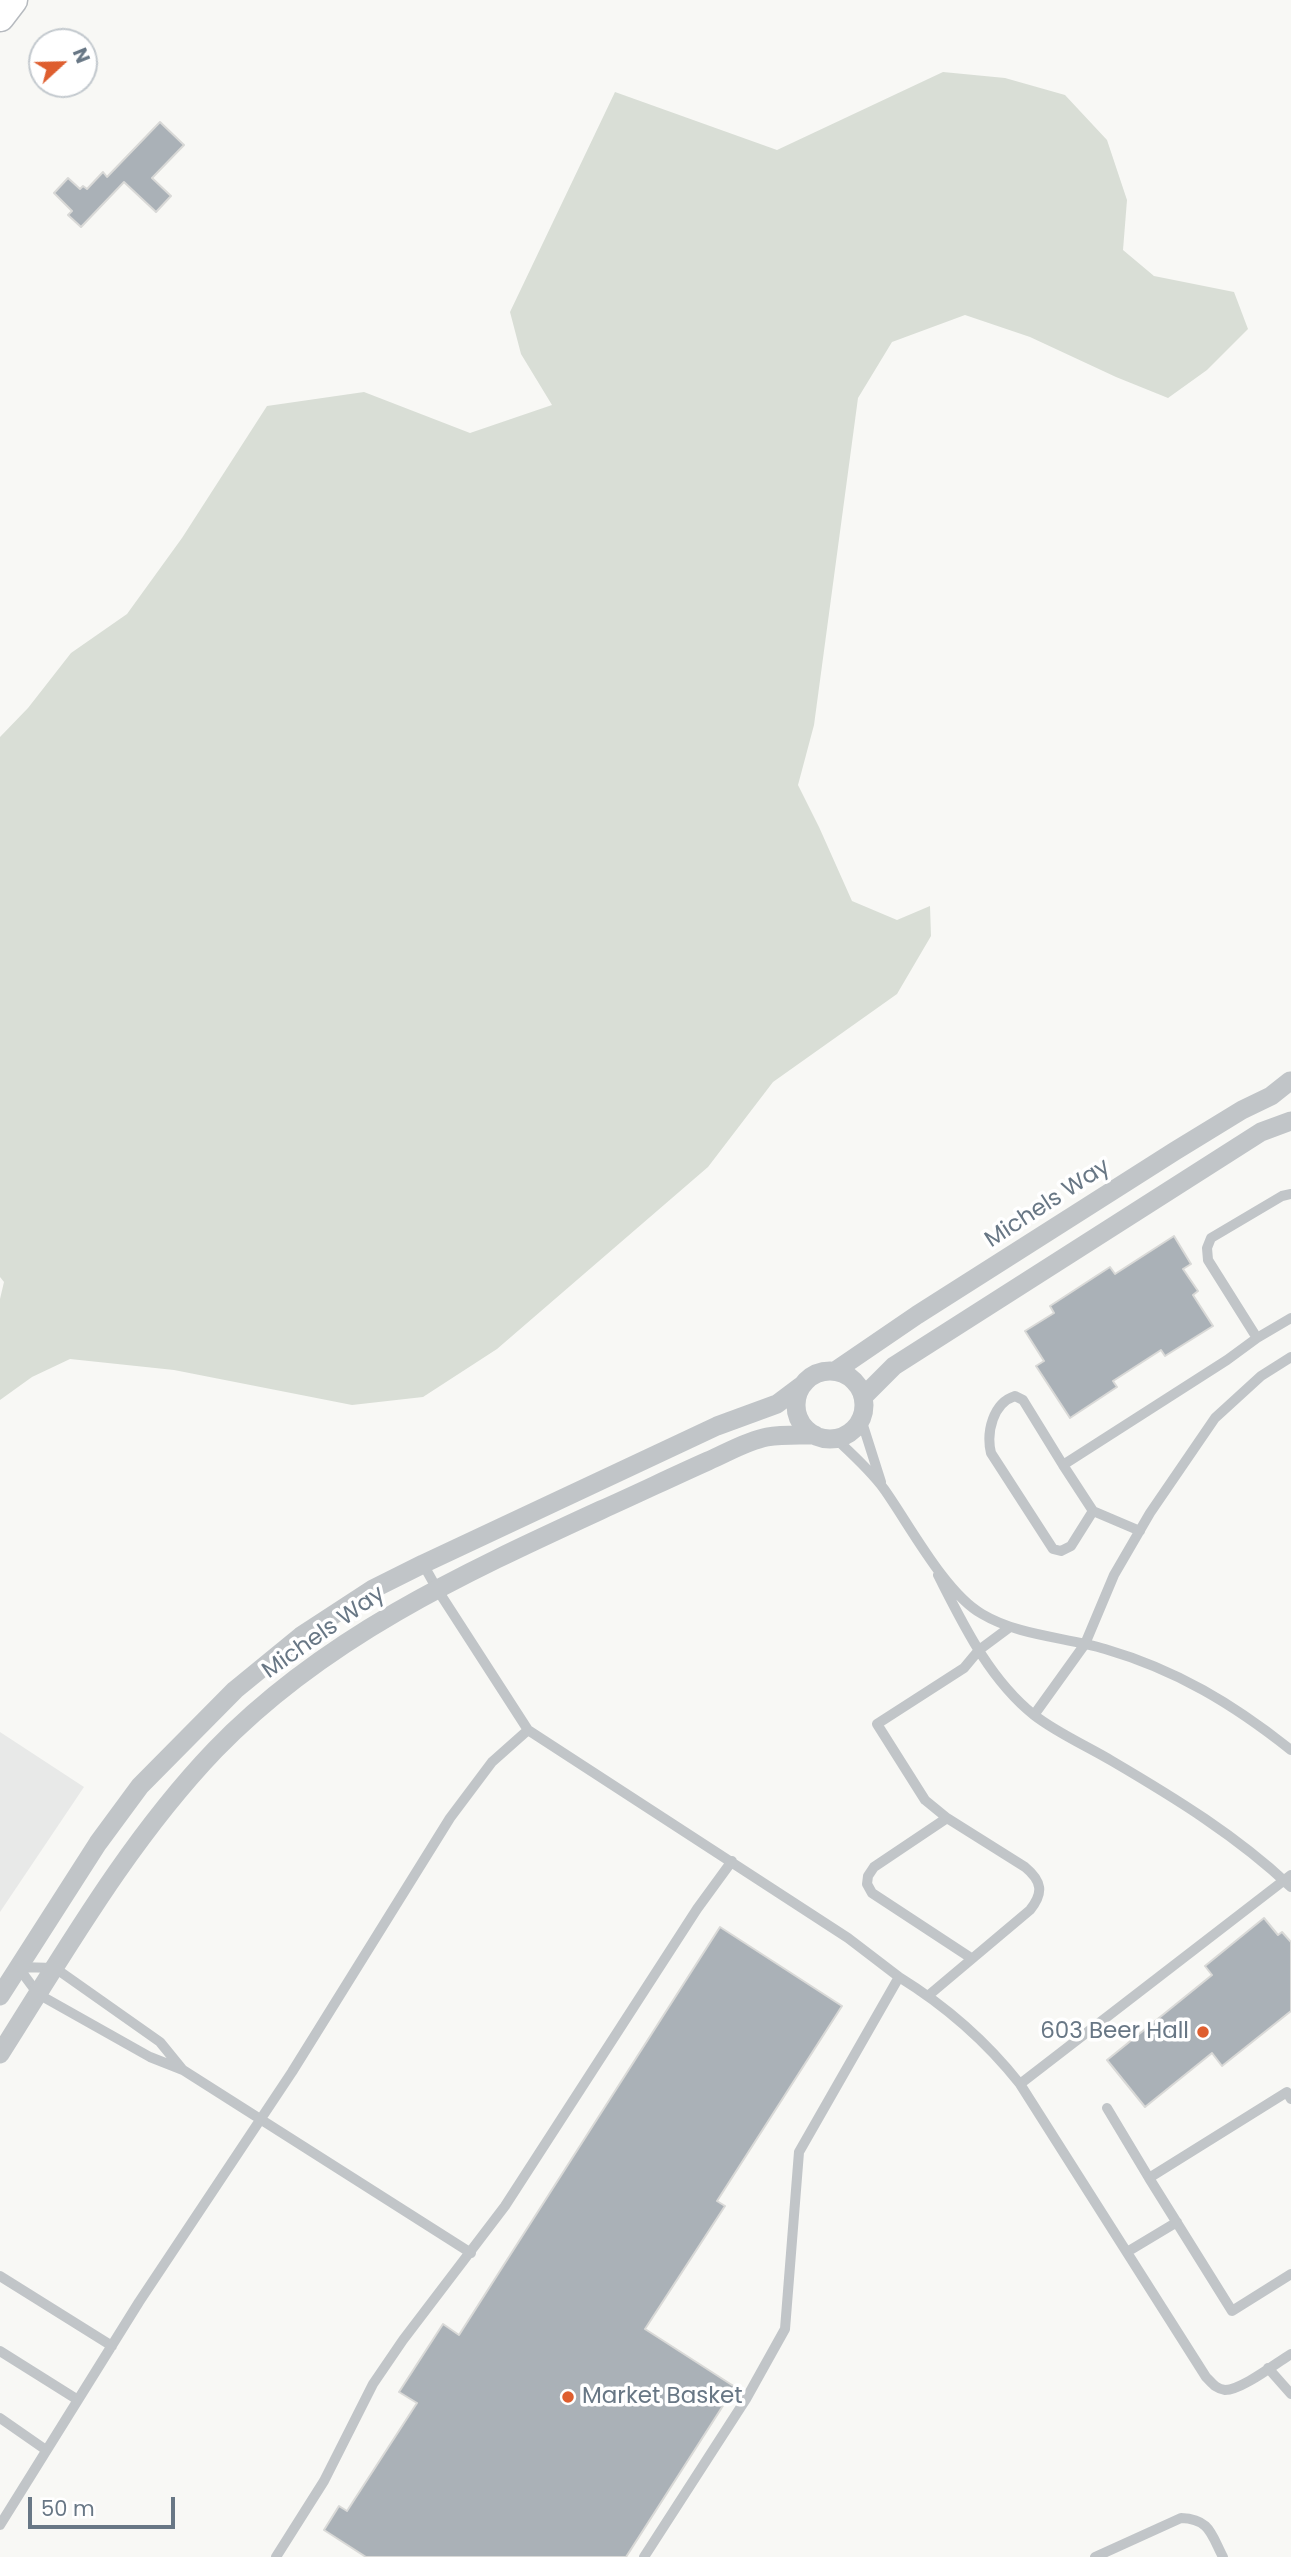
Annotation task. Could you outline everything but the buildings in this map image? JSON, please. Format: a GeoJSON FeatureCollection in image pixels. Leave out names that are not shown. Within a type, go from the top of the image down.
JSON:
{"type":"FeatureCollection","features":[{"type":"Feature","properties":{"kind":"street"},"geometry":{"type":"LineString","coordinates":[[0,17],[13,0]]}},
{"type":"Feature","properties":{"kind":"street","name":"Michels Way"},"geometry":{"type":"LineString","coordinates":[[835,1371],[917,1315],[1175,1151],[1291,1084]]}},
{"type":"Feature","properties":{"kind":"street"},"geometry":{"type":"LineString","coordinates":[[863,1397],[885,1374],[906,1359],[1261,1132],[1291,1121]]}},
{"type":"Feature","properties":{"kind":"street"},"geometry":{"type":"LineString","coordinates":[[835,1371],[853,1380],[863,1397],[861,1419],[855,1429],[836,1438],[815,1435],[805,1429],[799,1419],[797,1396],[802,1386],[816,1374],[835,1371]]}},
{"type":"Feature","properties":{"kind":"street","name":"Michels Way"},"geometry":{"type":"LineString","coordinates":[[0,1996],[140,1786],[235,1690],[301,1636],[373,1589],[717,1426],[777,1404],[802,1386]]}},
{"type":"Feature","properties":{"kind":"street","name":"Michels Way"},"geometry":{"type":"LineString","coordinates":[[0,2054],[133,1849],[160,1813],[215,1750],[313,1665],[387,1616],[542,1537],[741,1446],[768,1437],[815,1435]]}},
{"type":"Feature","properties":{"kind":"lane"},"geometry":{"type":"LineString","coordinates":[[1257,1338],[1208,1260],[1207,1248],[1211,1238],[1282,1196],[1291,1194]]}},
{"type":"Feature","properties":{"kind":"lane"},"geometry":{"type":"LineString","coordinates":[[1063,1465],[1291,1318]]}},
{"type":"Feature","properties":{"kind":"lane"},"geometry":{"type":"LineString","coordinates":[[1034,1714],[1085,1644],[1114,1575],[1215,1418],[1261,1376],[1291,1357]]}},
{"type":"Feature","properties":{"kind":"lane"},"geometry":{"type":"LineString","coordinates":[[1093,1511],[1071,1546],[1061,1551],[1053,1549],[991,1453],[989,1443],[996,1410],[1004,1399],[1015,1395],[1023,1400],[1093,1511],[1140,1531]]}},
{"type":"Feature","properties":{"kind":"lane"},"geometry":{"type":"LineString","coordinates":[[861,1419],[882,1486]]}},
{"type":"Feature","properties":{"kind":"lane"},"geometry":{"type":"LineString","coordinates":[[836,1438],[882,1486],[928,1556],[979,1650],[998,1676],[1034,1714],[1240,1842],[1288,1880],[1020,2084]]}},
{"type":"Feature","properties":{"kind":"lane"},"geometry":{"type":"LineString","coordinates":[[928,1556],[964,1601],[980,1613],[1010,1627],[1085,1644],[1173,1673],[1253,1720],[1291,1750]]}},
{"type":"Feature","properties":{"kind":"lane"},"geometry":{"type":"LineString","coordinates":[[424,1564],[437,1589],[528,1730],[848,1938],[929,1995],[965,2024],[1000,2059],[1020,2084],[1206,2377],[1215,2387],[1226,2390],[1240,2385],[1291,2354]]}},
{"type":"Feature","properties":{"kind":"lane"},"geometry":{"type":"LineString","coordinates":[[929,1995],[1030,1910],[1038,1900],[1040,1888],[1034,1874],[1025,1867],[947,1818],[925,1800],[877,1724],[964,1668],[979,1650],[1010,1627]]}},
{"type":"Feature","properties":{"kind":"lane"},"geometry":{"type":"LineString","coordinates":[[0,2525],[112,2346],[292,2072],[450,1818],[492,1762],[528,1730]]}},
{"type":"Feature","properties":{"kind":"lane"},"geometry":{"type":"LineString","coordinates":[[947,1818],[874,1867],[866,1884],[872,1893],[971,1958]]}},
{"type":"Feature","properties":{"kind":"lane"},"geometry":{"type":"LineString","coordinates":[[276,2557],[324,2482],[373,2384],[402,2340],[505,2206],[697,1909],[732,1861]]}},
{"type":"Feature","properties":{"kind":"lane"},"geometry":{"type":"LineString","coordinates":[[18,1968],[55,1968],[160,2042],[183,2070]]}},
{"type":"Feature","properties":{"kind":"lane"},"geometry":{"type":"LineString","coordinates":[[18,1968],[38,1994],[150,2057],[183,2070],[471,2253]]}},
{"type":"Feature","properties":{"kind":"lane"},"geometry":{"type":"LineString","coordinates":[[644,2557],[746,2399],[785,2329],[799,2152],[900,1977]]}},
{"type":"Feature","properties":{"kind":"lane"},"geometry":{"type":"LineString","coordinates":[[1149,2178],[1287,2092],[1291,2099]]}},
{"type":"Feature","properties":{"kind":"lane"},"geometry":{"type":"LineString","coordinates":[[1107,2108],[1233,2311],[1291,2274]]}},
{"type":"Feature","properties":{"kind":"lane"},"geometry":{"type":"LineString","coordinates":[[1128,2252],[1177,2222]]}},
{"type":"Feature","properties":{"kind":"lane"},"geometry":{"type":"LineString","coordinates":[[0,2276],[112,2346]]}},
{"type":"Feature","properties":{"kind":"lane"},"geometry":{"type":"LineString","coordinates":[[0,2351],[78,2400]]}},
{"type":"Feature","properties":{"kind":"lane"},"geometry":{"type":"LineString","coordinates":[[1268,2368],[1291,2394]]}},
{"type":"Feature","properties":{"kind":"lane"},"geometry":{"type":"LineString","coordinates":[[0,2418],[46,2449]]}},
{"type":"Feature","properties":{"kind":"lane"},"geometry":{"type":"LineString","coordinates":[[1095,2557],[1181,2518],[1195,2518],[1207,2525],[1223,2557]]}},
{"type":"Feature","properties":{"kind":"shaded area"},"geometry":{"type":"Polygon","coordinates":[[[943,72],[1005,78],[1065,95],[1107,140],[1127,200],[1123,250],[1154,276],[1234,292],[1248,329],[1207,370],[1168,398],[1030,337],[965,315],[892,342],[858,398],[814,725],[798,785],[852,901],[897,920],[930,906],[931,936],[897,994],[773,1082],[708,1167],[497,1349],[423,1397],[352,1405],[174,1370],[70,1359],[32,1377],[0,1400],[0,1299],[4,1282],[0,1277],[0,737],[28,708],[71,653],[127,614],[182,538],[267,406],[364,392],[470,433],[552,405],[521,354],[510,312],[615,92],[777,150],[943,72]]]}},
{"type":"Feature","properties":{"kind":"shaded area"},"geometry":{"type":"Polygon","coordinates":[[[0,1732],[84,1787],[0,1912],[0,1732]]]}},
{"type":"Feature","properties":{"kind":"place","name":"603 Beer Hall"},"geometry":{"type":"Point","coordinates":[1203,2032]}},
{"type":"Feature","properties":{"kind":"place","name":"Market Basket"},"geometry":{"type":"Point","coordinates":[568,2397]}}]}
